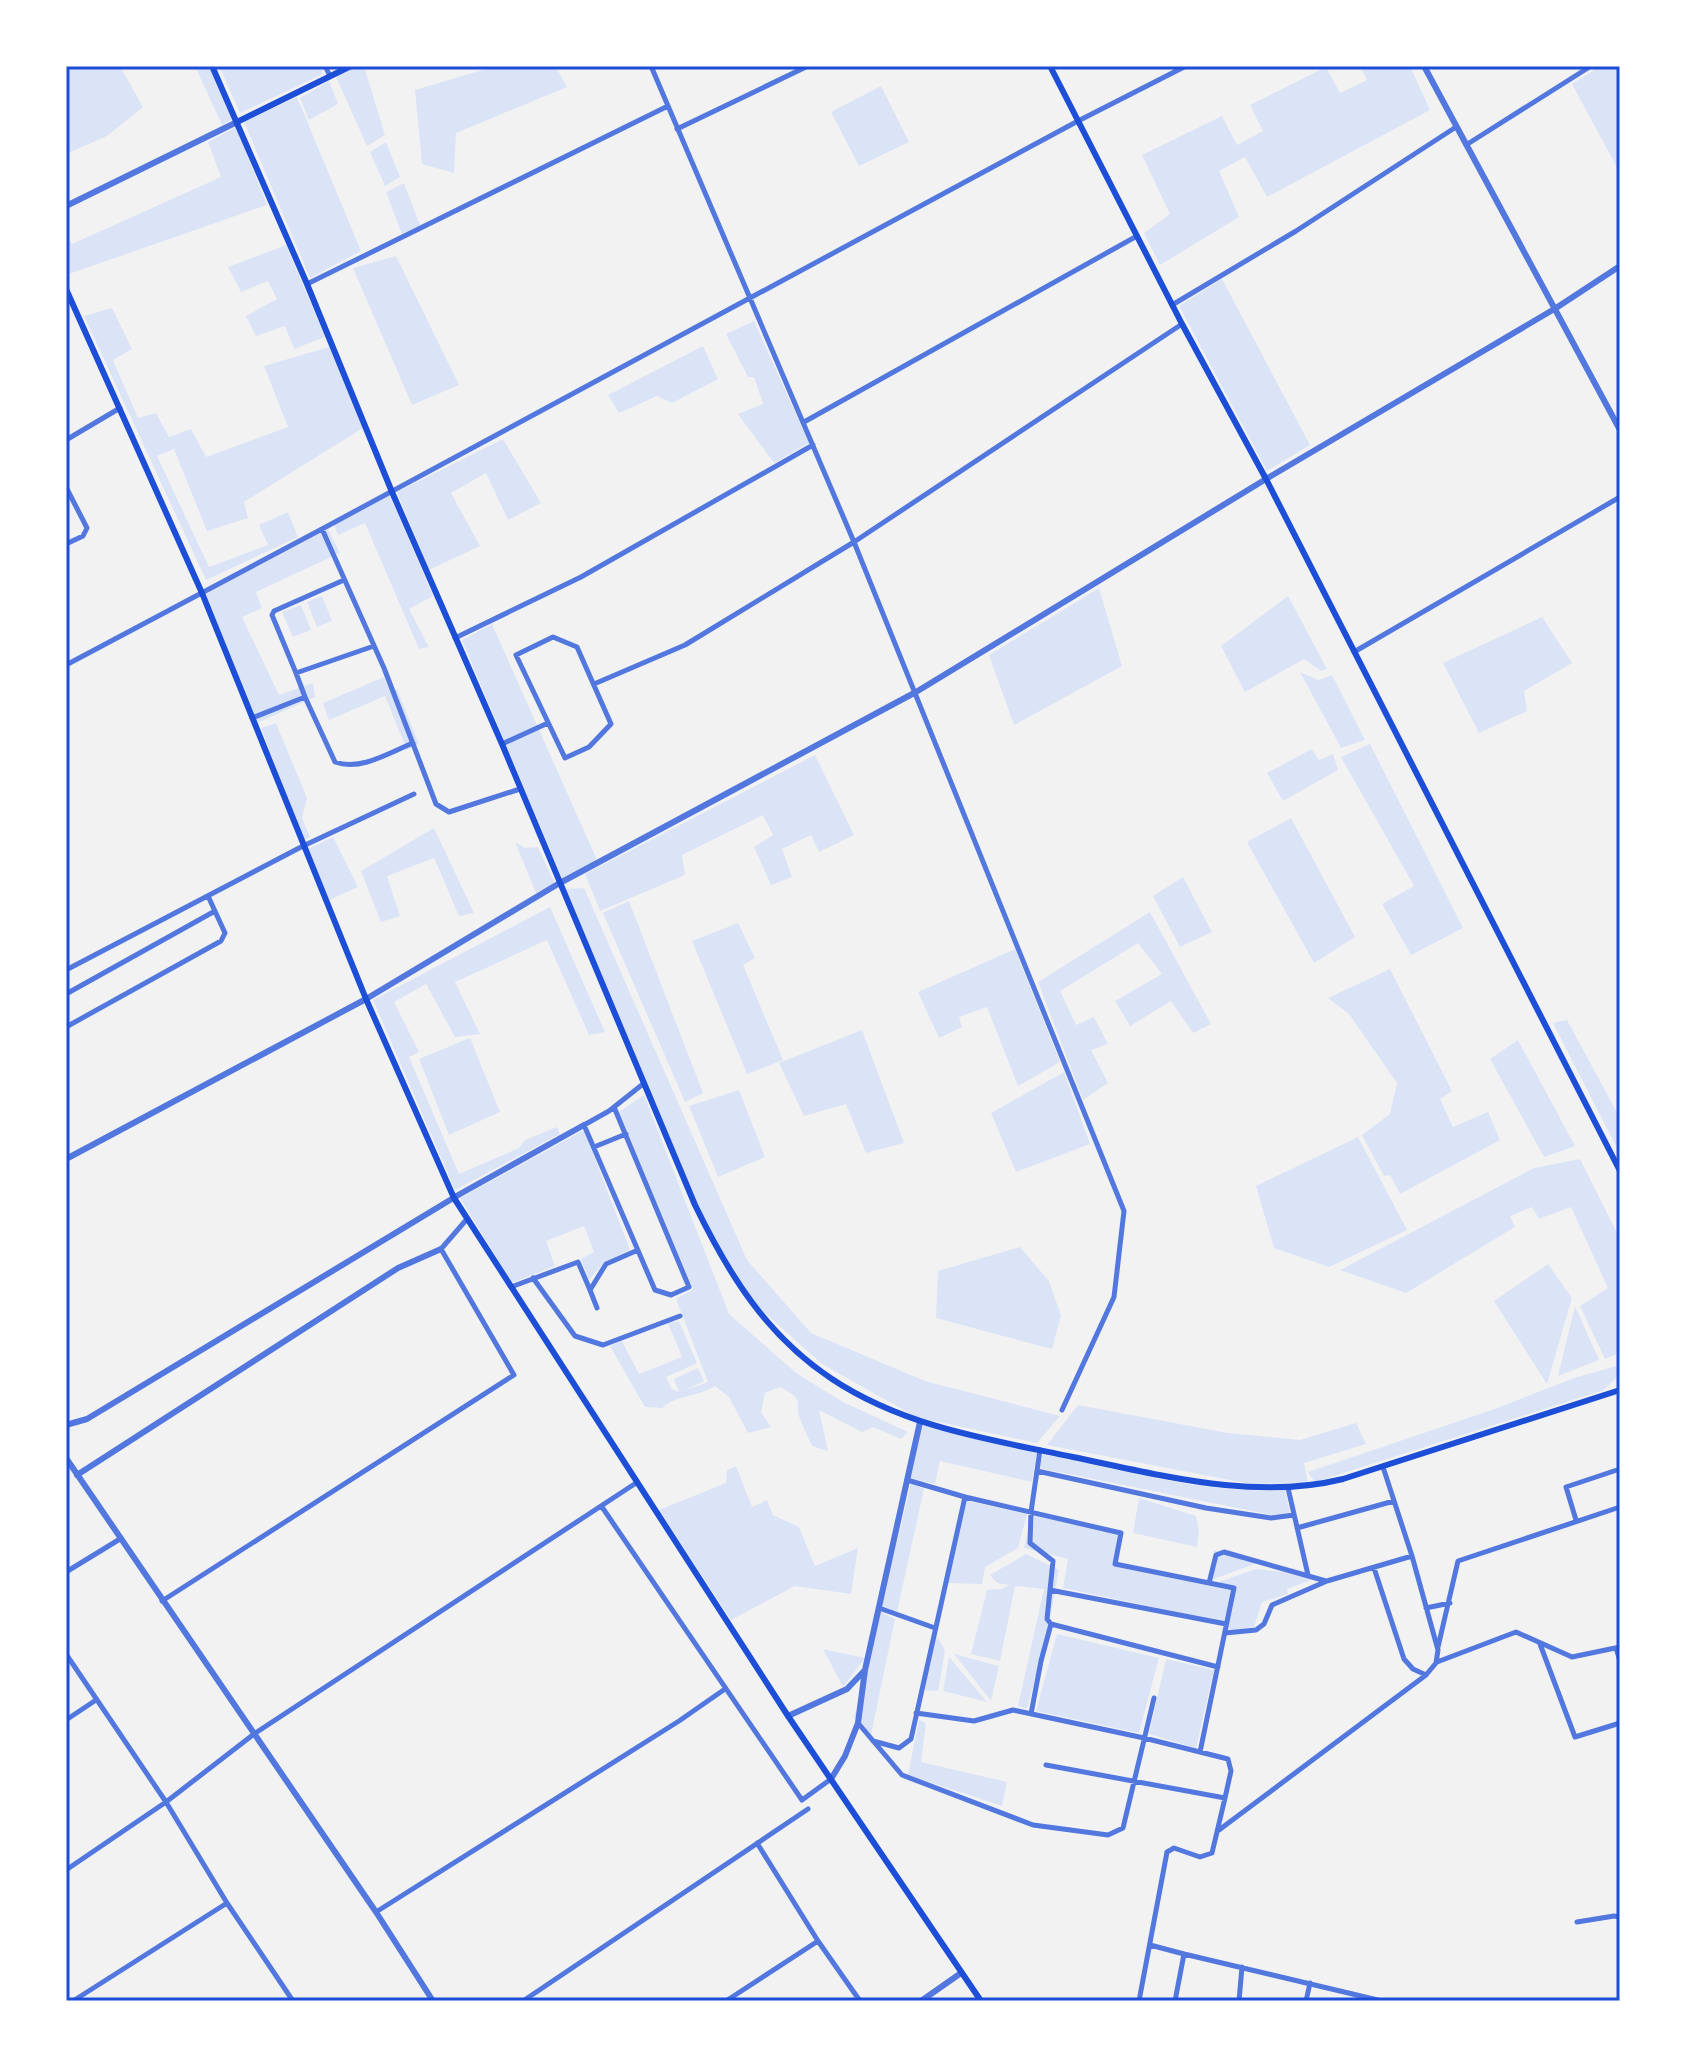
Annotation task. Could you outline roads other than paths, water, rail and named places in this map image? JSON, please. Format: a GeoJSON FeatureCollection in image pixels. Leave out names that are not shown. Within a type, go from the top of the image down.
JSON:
{"type":"FeatureCollection","features":[{"type":"Feature","properties":{"kind":"main road"},"geometry":{"type":"LineString","coordinates":[[212,66],[715,1247],[752,1306],[779,1335],[833,1380],[875,1403],[920,1422],[1040,1450],[1189,1479],[1252,1487],[1319,1485],[1383,1467],[1620,1388]]}},
{"type":"Feature","properties":{"kind":"main road"},"geometry":{"type":"LineString","coordinates":[[237,122],[351,66]]}},
{"type":"Feature","properties":{"kind":"main road"},"geometry":{"type":"LineString","coordinates":[[1050,66],[1172,305],[1266,479],[1620,1171]]}},
{"type":"Feature","properties":{"kind":"main road"},"geometry":{"type":"LineString","coordinates":[[66,289],[202,593],[366,999],[454,1198],[788,1716],[981,2001]]}},
{"type":"Feature","properties":{"kind":"street"},"geometry":{"type":"LineString","coordinates":[[325,66],[330,76]]}},
{"type":"Feature","properties":{"kind":"street"},"geometry":{"type":"LineString","coordinates":[[651,66],[916,692],[1124,1211],[1114,1297],[1062,1410]]}},
{"type":"Feature","properties":{"kind":"street"},"geometry":{"type":"LineString","coordinates":[[677,129],[808,66]]}},
{"type":"Feature","properties":{"kind":"street"},"geometry":{"type":"LineString","coordinates":[[66,665],[1078,121],[1186,66]]}},
{"type":"Feature","properties":{"kind":"street"},"geometry":{"type":"LineString","coordinates":[[1424,66],[1620,430]]}},
{"type":"Feature","properties":{"kind":"street"},"geometry":{"type":"LineString","coordinates":[[1466,145],[1591,66]]}},
{"type":"Feature","properties":{"kind":"street"},"geometry":{"type":"LineString","coordinates":[[307,284],[668,106]]}},
{"type":"Feature","properties":{"kind":"street"},"geometry":{"type":"LineString","coordinates":[[66,206],[237,122]]}},
{"type":"Feature","properties":{"kind":"street"},"geometry":{"type":"LineString","coordinates":[[1172,305],[1296,231],[1456,127]]}},
{"type":"Feature","properties":{"kind":"street"},"geometry":{"type":"LineString","coordinates":[[804,422],[1137,236]]}},
{"type":"Feature","properties":{"kind":"street"},"geometry":{"type":"LineString","coordinates":[[66,1159],[366,999],[558,884],[916,692],[1266,479],[1556,308],[1620,266]]}},
{"type":"Feature","properties":{"kind":"street"},"geometry":{"type":"LineString","coordinates":[[594,684],[685,645],[854,542],[1182,324]]}},
{"type":"Feature","properties":{"kind":"street"},"geometry":{"type":"LineString","coordinates":[[66,440],[120,408]]}},
{"type":"Feature","properties":{"kind":"street"},"geometry":{"type":"LineString","coordinates":[[455,638],[581,577],[813,445]]}},
{"type":"Feature","properties":{"kind":"street"},"geometry":{"type":"LineString","coordinates":[[66,487],[87,528],[83,536],[66,544]]}},
{"type":"Feature","properties":{"kind":"street"},"geometry":{"type":"LineString","coordinates":[[1354,653],[1620,497]]}},
{"type":"Feature","properties":{"kind":"street"},"geometry":{"type":"LineString","coordinates":[[322,529],[374,646],[436,804],[449,812],[520,789]]}},
{"type":"Feature","properties":{"kind":"street"},"geometry":{"type":"LineString","coordinates":[[344,580],[274,611],[272,615],[305,697],[335,762],[359,765],[413,743]]}},
{"type":"Feature","properties":{"kind":"street"},"geometry":{"type":"LineString","coordinates":[[553,637],[577,647],[611,724],[589,747],[565,758],[548,723],[516,655],[553,637]]}},
{"type":"Feature","properties":{"kind":"street"},"geometry":{"type":"LineString","coordinates":[[296,673],[374,646]]}},
{"type":"Feature","properties":{"kind":"street"},"geometry":{"type":"LineString","coordinates":[[252,718],[305,697]]}},
{"type":"Feature","properties":{"kind":"street"},"geometry":{"type":"LineString","coordinates":[[502,744],[548,723]]}},
{"type":"Feature","properties":{"kind":"street"},"geometry":{"type":"LineString","coordinates":[[66,970],[303,846],[414,794]]}},
{"type":"Feature","properties":{"kind":"street"},"geometry":{"type":"LineString","coordinates":[[66,1027],[221,941],[225,933],[208,896]]}},
{"type":"Feature","properties":{"kind":"street"},"geometry":{"type":"LineString","coordinates":[[66,994],[215,911]]}},
{"type":"Feature","properties":{"kind":"street"},"geometry":{"type":"LineString","coordinates":[[66,1425],[87,1419],[454,1198],[614,1107],[643,1084]]}},
{"type":"Feature","properties":{"kind":"street"},"geometry":{"type":"LineString","coordinates":[[584,1125],[655,1290],[671,1295],[689,1287],[614,1107]]}},
{"type":"Feature","properties":{"kind":"street"},"geometry":{"type":"LineString","coordinates":[[594,1147],[626,1134]]}},
{"type":"Feature","properties":{"kind":"street"},"geometry":{"type":"LineString","coordinates":[[77,1475],[398,1268],[441,1249],[467,1219]]}},
{"type":"Feature","properties":{"kind":"street"},"geometry":{"type":"LineString","coordinates":[[162,1601],[514,1375],[441,1249]]}},
{"type":"Feature","properties":{"kind":"street"},"geometry":{"type":"LineString","coordinates":[[590,1290],[606,1264],[638,1250]]}},
{"type":"Feature","properties":{"kind":"street"},"geometry":{"type":"LineString","coordinates":[[511,1287],[578,1262],[597,1308]]}},
{"type":"Feature","properties":{"kind":"street"},"geometry":{"type":"LineString","coordinates":[[533,1278],[575,1336],[603,1345],[680,1316]]}},
{"type":"Feature","properties":{"kind":"street"},"geometry":{"type":"LineString","coordinates":[[602,1507],[802,1800],[831,1779],[845,1756],[858,1723],[865,1670],[920,1422]]}},
{"type":"Feature","properties":{"kind":"street"},"geometry":{"type":"LineString","coordinates":[[1031,1714],[1051,1624],[1046,1614],[1053,1561],[1030,1543],[1040,1450]]}},
{"type":"Feature","properties":{"kind":"street"},"geometry":{"type":"LineString","coordinates":[[66,1458],[376,1912],[433,2001]]}},
{"type":"Feature","properties":{"kind":"street"},"geometry":{"type":"LineString","coordinates":[[1383,1467],[1438,1650]]}},
{"type":"Feature","properties":{"kind":"street"},"geometry":{"type":"LineString","coordinates":[[1576,1520],[1566,1487],[1620,1469]]}},
{"type":"Feature","properties":{"kind":"street"},"geometry":{"type":"LineString","coordinates":[[1037,1471],[1206,1508],[1271,1518],[1294,1515]]}},
{"type":"Feature","properties":{"kind":"street"},"geometry":{"type":"LineString","coordinates":[[907,1480],[965,1497],[1121,1533],[1115,1564],[1234,1588],[1200,1752]]}},
{"type":"Feature","properties":{"kind":"street"},"geometry":{"type":"LineString","coordinates":[[66,1870],[166,1802],[254,1734],[636,1483]]}},
{"type":"Feature","properties":{"kind":"street"},"geometry":{"type":"LineString","coordinates":[[1288,1488],[1309,1576]]}},
{"type":"Feature","properties":{"kind":"street"},"geometry":{"type":"LineString","coordinates":[[872,1741],[899,1748],[906,1746],[911,1739],[965,1497]]}},
{"type":"Feature","properties":{"kind":"street"},"geometry":{"type":"LineString","coordinates":[[1297,1528],[1394,1501]]}},
{"type":"Feature","properties":{"kind":"street"},"geometry":{"type":"LineString","coordinates":[[1436,1663],[1458,1561],[1620,1507]]}},
{"type":"Feature","properties":{"kind":"street"},"geometry":{"type":"LineString","coordinates":[[66,1572],[120,1539]]}},
{"type":"Feature","properties":{"kind":"street"},"geometry":{"type":"LineString","coordinates":[[1209,1583],[1216,1555],[1224,1552],[1327,1581]]}},
{"type":"Feature","properties":{"kind":"street"},"geometry":{"type":"LineString","coordinates":[[1225,1633],[1256,1630],[1264,1624],[1272,1605],[1327,1581],[1412,1556]]}},
{"type":"Feature","properties":{"kind":"street"},"geometry":{"type":"LineString","coordinates":[[1374,1568],[1404,1659],[1413,1669],[1426,1675]]}},
{"type":"Feature","properties":{"kind":"street"},"geometry":{"type":"LineString","coordinates":[[1050,1590],[1226,1624]]}},
{"type":"Feature","properties":{"kind":"street"},"geometry":{"type":"LineString","coordinates":[[1426,1608],[1450,1603]]}},
{"type":"Feature","properties":{"kind":"street"},"geometry":{"type":"LineString","coordinates":[[879,1608],[935,1628]]}},
{"type":"Feature","properties":{"kind":"street"},"geometry":{"type":"LineString","coordinates":[[1051,1624],[1218,1667]]}},
{"type":"Feature","properties":{"kind":"street"},"geometry":{"type":"LineString","coordinates":[[1219,1830],[1426,1675],[1436,1663],[1516,1632],[1572,1657],[1618,1648],[1620,1661]]}},
{"type":"Feature","properties":{"kind":"street"},"geometry":{"type":"LineString","coordinates":[[1539,1643],[1575,1737],[1620,1723]]}},
{"type":"Feature","properties":{"kind":"street"},"geometry":{"type":"LineString","coordinates":[[66,1654],[166,1802],[227,1903],[293,2001]]}},
{"type":"Feature","properties":{"kind":"street"},"geometry":{"type":"LineString","coordinates":[[788,1716],[847,1689],[865,1670]]}},
{"type":"Feature","properties":{"kind":"street"},"geometry":{"type":"LineString","coordinates":[[376,1912],[725,1689]]}},
{"type":"Feature","properties":{"kind":"street"},"geometry":{"type":"LineString","coordinates":[[858,1723],[902,1775],[1033,1825],[1108,1835],[1123,1828],[1154,1698]]}},
{"type":"Feature","properties":{"kind":"street"},"geometry":{"type":"LineString","coordinates":[[66,1720],[96,1700]]}},
{"type":"Feature","properties":{"kind":"street"},"geometry":{"type":"LineString","coordinates":[[916,1713],[974,1721],[1013,1710],[1228,1759],[1231,1771],[1212,1853],[1200,1857],[1174,1848],[1167,1852],[1139,2001]]}},
{"type":"Feature","properties":{"kind":"street"},"geometry":{"type":"LineString","coordinates":[[1046,1765],[1225,1798]]}},
{"type":"Feature","properties":{"kind":"street"},"geometry":{"type":"LineString","coordinates":[[523,2001],[808,1809]]}},
{"type":"Feature","properties":{"kind":"street"},"geometry":{"type":"LineString","coordinates":[[757,1843],[818,1941],[860,2001]]}},
{"type":"Feature","properties":{"kind":"street"},"geometry":{"type":"LineString","coordinates":[[73,2001],[227,1903]]}},
{"type":"Feature","properties":{"kind":"street"},"geometry":{"type":"LineString","coordinates":[[1577,1922],[1620,1917]]}},
{"type":"Feature","properties":{"kind":"street"},"geometry":{"type":"LineString","coordinates":[[726,2001],[818,1941]]}},
{"type":"Feature","properties":{"kind":"street"},"geometry":{"type":"LineString","coordinates":[[1150,1945],[1382,2001]]}},
{"type":"Feature","properties":{"kind":"street"},"geometry":{"type":"LineString","coordinates":[[1175,2001],[1184,1954]]}},
{"type":"Feature","properties":{"kind":"street"},"geometry":{"type":"LineString","coordinates":[[1239,2001],[1242,1967]]}},
{"type":"Feature","properties":{"kind":"street"},"geometry":{"type":"LineString","coordinates":[[921,2001],[961,1973]]}},
{"type":"Feature","properties":{"kind":"street"},"geometry":{"type":"LineString","coordinates":[[1306,2001],[1310,1983]]}}]}
